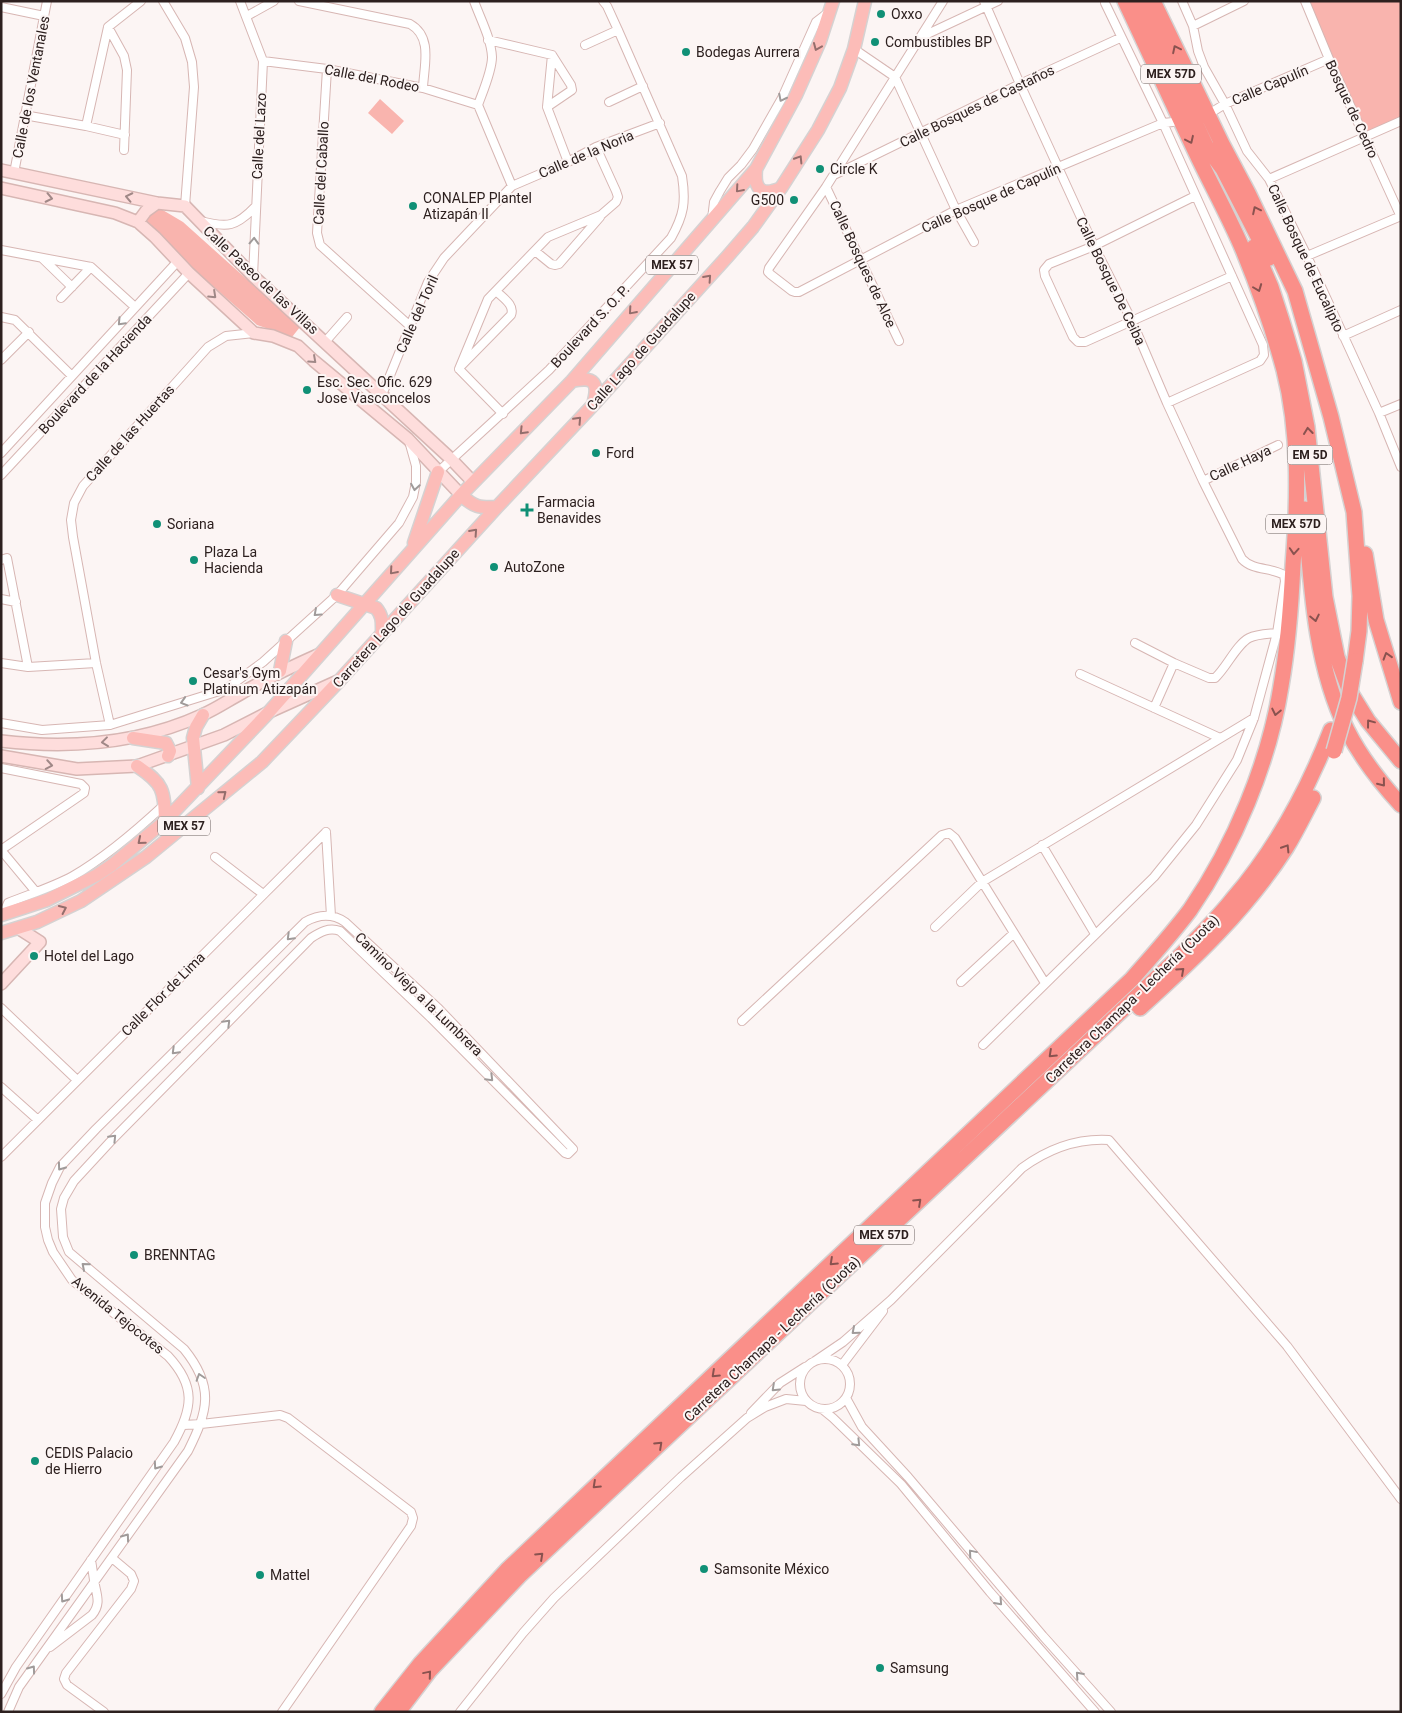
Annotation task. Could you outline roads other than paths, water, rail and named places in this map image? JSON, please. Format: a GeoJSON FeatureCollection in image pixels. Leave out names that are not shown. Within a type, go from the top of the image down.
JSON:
{"type":"FeatureCollection","features":[{"type":"Feature","properties":{"kind":"highway","name":"Carretera Chamapa - Lechería (Cuota)"},"geometry":{"type":"LineString","coordinates":[[382,1712],[421,1663],[507,1570],[1132,979],[1190,910],[1231,839],[1255,782],[1272,729],[1281,686],[1290,615],[1296,530],[1296,448],[1284,373],[1261,294],[1242,248],[1125,1]]}},
{"type":"Feature","properties":{"kind":"highway","name":"Carretera Chamapa - Lechería (Cuota)"},"geometry":{"type":"LineString","coordinates":[[398,1712],[430,1670],[519,1576],[1183,953],[1232,901],[1277,841],[1299,804],[1317,767],[1331,730],[1352,659],[1353,601],[1346,517],[1340,488],[1282,282],[1223,169],[1206,146],[1138,1]]}},
{"type":"Feature","properties":{"kind":"highway"},"geometry":{"type":"LineString","coordinates":[[1153,1],[1296,291],[1331,417],[1367,560],[1376,620],[1401,702]]}},
{"type":"Feature","properties":{"kind":"highway","name":"EM 5D"},"geometry":{"type":"LineString","coordinates":[[1206,146],[1271,287],[1294,361],[1307,427],[1325,597],[1337,657],[1350,692],[1368,721],[1401,762]]}},
{"type":"Feature","properties":{"kind":"highway","name":"EM 5D"},"geometry":{"type":"LineString","coordinates":[[1296,448],[1302,476],[1313,607],[1327,676],[1338,710],[1348,732],[1380,781],[1401,805]]}},
{"type":"Feature","properties":{"kind":"highway"},"geometry":{"type":"LineString","coordinates":[[1036,1092],[1066,1074],[1192,961],[1242,908],[1287,848],[1314,796],[1334,751],[1349,698],[1352,659],[1359,631],[1360,596],[1354,512]]}},
{"type":"Feature","properties":{"kind":"main road","name":"Calle Lago de Guadalupe"},"geometry":{"type":"LineString","coordinates":[[497,507],[593,405],[753,227],[781,188],[840,88],[854,49],[865,1]]}},
{"type":"Feature","properties":{"kind":"main road","name":"MEX 57"},"geometry":{"type":"LineString","coordinates":[[4,914],[47,900],[97,874],[112,865],[165,821],[269,712],[473,482],[572,381],[756,169],[796,95],[820,41],[832,6]]}},
{"type":"Feature","properties":{"kind":"main road"},"geometry":{"type":"LineString","coordinates":[[756,169],[755,180],[756,185],[760,189],[771,193],[781,188]]}},
{"type":"Feature","properties":{"kind":"main road"},"geometry":{"type":"LineString","coordinates":[[572,381],[582,379],[595,382],[597,387],[593,405]]}},
{"type":"Feature","properties":{"kind":"main road"},"geometry":{"type":"LineString","coordinates":[[413,548],[438,472]]}},
{"type":"Feature","properties":{"kind":"main road"},"geometry":{"type":"LineString","coordinates":[[461,495],[472,505],[497,507]]}},
{"type":"Feature","properties":{"kind":"main road","name":"Carretera Lago de Guadalupe"},"geometry":{"type":"LineString","coordinates":[[1,933],[36,922],[81,901],[146,857],[262,762],[339,681],[497,507]]}},
{"type":"Feature","properties":{"kind":"main road"},"geometry":{"type":"LineString","coordinates":[[337,595],[376,608],[380,613],[382,633]]}},
{"type":"Feature","properties":{"kind":"main road"},"geometry":{"type":"LineString","coordinates":[[280,671],[286,641]]}},
{"type":"Feature","properties":{"kind":"main road"},"geometry":{"type":"LineString","coordinates":[[198,788],[193,738],[196,727],[203,715]]}},
{"type":"Feature","properties":{"kind":"main road"},"geometry":{"type":"LineString","coordinates":[[133,738],[166,743],[170,750],[168,756]]}},
{"type":"Feature","properties":{"kind":"main road"},"geometry":{"type":"LineString","coordinates":[[137,766],[151,775],[161,787],[165,821]]}},
{"type":"Feature","properties":{"kind":"street","name":"Calle de los Ventanales"},"geometry":{"type":"LineString","coordinates":[[14,173],[47,1]]}},
{"type":"Feature","properties":{"kind":"street"},"geometry":{"type":"LineString","coordinates":[[86,126],[108,28],[141,1]]}},
{"type":"Feature","properties":{"kind":"street"},"geometry":{"type":"LineString","coordinates":[[1,170],[157,203],[185,206],[194,87],[192,62],[185,38],[163,1]]}},
{"type":"Feature","properties":{"kind":"street","name":"Calle del Lazo"},"geometry":{"type":"LineString","coordinates":[[240,1],[263,61],[253,276]]}},
{"type":"Feature","properties":{"kind":"street"},"geometry":{"type":"LineString","coordinates":[[247,16],[274,1]]}},
{"type":"Feature","properties":{"kind":"street"},"geometry":{"type":"LineString","coordinates":[[299,1],[410,24],[418,29],[425,42],[423,88]]}},
{"type":"Feature","properties":{"kind":"street"},"geometry":{"type":"LineString","coordinates":[[474,1],[492,56],[478,105],[512,186]]}},
{"type":"Feature","properties":{"kind":"street","name":"Boulevard S. O. P."},"geometry":{"type":"LineString","coordinates":[[438,472],[550,370],[671,238],[684,209],[682,176],[660,123],[607,6],[603,1]]}},
{"type":"Feature","properties":{"kind":"street"},"geometry":{"type":"LineString","coordinates":[[826,188],[943,1]]}},
{"type":"Feature","properties":{"kind":"street"},"geometry":{"type":"LineString","coordinates":[[921,37],[986,4],[998,1]]}},
{"type":"Feature","properties":{"kind":"street","name":"Calle Bosque de Eucalipto"},"geometry":{"type":"LineString","coordinates":[[1182,1],[1193,26],[1198,51],[1204,66],[1225,104],[1247,151],[1269,179],[1307,256],[1379,413],[1401,467]]}},
{"type":"Feature","properties":{"kind":"street"},"geometry":{"type":"LineString","coordinates":[[1193,26],[1244,1]]}},
{"type":"Feature","properties":{"kind":"street","name":"Bosque de Cedro"},"geometry":{"type":"LineString","coordinates":[[1305,1],[1329,59],[1401,216]]}},
{"type":"Feature","properties":{"kind":"street"},"geometry":{"type":"LineString","coordinates":[[1105,3],[1120,38],[1163,123],[1263,345],[1264,354],[1260,362],[1167,403]]}},
{"type":"Feature","properties":{"kind":"street","name":"Calle Bosque De Ceiba"},"geometry":{"type":"LineString","coordinates":[[986,4],[1058,168],[1094,246],[1132,321],[1167,403],[1242,560],[1251,566],[1278,571],[1284,575],[1285,581],[1277,633]]}},
{"type":"Feature","properties":{"kind":"street"},"geometry":{"type":"LineString","coordinates":[[712,220],[714,202],[720,191],[728,178],[753,149],[782,98],[816,22],[832,6]]}},
{"type":"Feature","properties":{"kind":"street"},"geometry":{"type":"LineString","coordinates":[[1,7],[44,16]]}},
{"type":"Feature","properties":{"kind":"street"},"geometry":{"type":"LineString","coordinates":[[108,28],[124,56],[127,70],[124,150]]}},
{"type":"Feature","properties":{"kind":"street"},"geometry":{"type":"LineString","coordinates":[[585,45],[618,30]]}},
{"type":"Feature","properties":{"kind":"street","name":"Calle Bosques de Castaños"},"geometry":{"type":"LineString","coordinates":[[833,176],[1020,84],[1120,38]]}},
{"type":"Feature","properties":{"kind":"street"},"geometry":{"type":"LineString","coordinates":[[488,40],[552,55],[571,85],[572,90],[547,107]]}},
{"type":"Feature","properties":{"kind":"street"},"geometry":{"type":"LineString","coordinates":[[854,49],[895,77],[956,210],[974,242]]}},
{"type":"Feature","properties":{"kind":"street"},"geometry":{"type":"LineString","coordinates":[[552,55],[547,107],[568,162]]}},
{"type":"Feature","properties":{"kind":"street","name":"Calle Capulín"},"geometry":{"type":"LineString","coordinates":[[1212,112],[1225,104],[1329,59]]}},
{"type":"Feature","properties":{"kind":"street","name":"Calle del Rodeo"},"geometry":{"type":"LineString","coordinates":[[263,61],[327,69],[423,88],[478,105]]}},
{"type":"Feature","properties":{"kind":"street","name":"Calle del Caballo"},"geometry":{"type":"LineString","coordinates":[[327,69],[317,232],[320,246],[410,326]]}},
{"type":"Feature","properties":{"kind":"street"},"geometry":{"type":"LineString","coordinates":[[609,102],[643,86]]}},
{"type":"Feature","properties":{"kind":"street"},"geometry":{"type":"LineString","coordinates":[[24,115],[125,135]]}},
{"type":"Feature","properties":{"kind":"street"},"geometry":{"type":"LineString","coordinates":[[1269,179],[1401,121]]}},
{"type":"Feature","properties":{"kind":"street"},"geometry":{"type":"LineString","coordinates":[[1163,123],[1173,122]]}},
{"type":"Feature","properties":{"kind":"street","name":"Calle de la Noria"},"geometry":{"type":"LineString","coordinates":[[512,186],[568,162],[596,147],[660,123]]}},
{"type":"Feature","properties":{"kind":"street","name":"Calle Bosque de Capulín"},"geometry":{"type":"LineString","coordinates":[[826,188],[769,268],[768,272],[795,292],[956,210],[1163,123]]}},
{"type":"Feature","properties":{"kind":"street"},"geometry":{"type":"LineString","coordinates":[[535,251],[551,264],[559,264],[601,215],[616,202],[618,197],[596,147]]}},
{"type":"Feature","properties":{"kind":"street","name":"Calle del Toril"},"geometry":{"type":"LineString","coordinates":[[382,394],[428,282],[444,258],[512,186]]}},
{"type":"Feature","properties":{"kind":"street"},"geometry":{"type":"LineString","coordinates":[[1,188],[115,213],[138,222],[254,333]]}},
{"type":"Feature","properties":{"kind":"street","name":"Calle Bosques de Alce"},"geometry":{"type":"LineString","coordinates":[[826,188],[899,340]]}},
{"type":"Feature","properties":{"kind":"street"},"geometry":{"type":"LineString","coordinates":[[1195,196],[1094,246],[1049,264],[1044,270],[1045,276],[1073,337],[1078,342],[1085,342],[1232,276]]}},
{"type":"Feature","properties":{"kind":"street"},"geometry":{"type":"LineString","coordinates":[[138,222],[146,210],[157,203]]}},
{"type":"Feature","properties":{"kind":"street","name":"Calle Paseo de las Villas"},"geometry":{"type":"LineString","coordinates":[[185,206],[253,276],[382,394],[473,482]]}},
{"type":"Feature","properties":{"kind":"street"},"geometry":{"type":"LineString","coordinates":[[198,221],[216,225],[232,224],[243,220],[256,206]]}},
{"type":"Feature","properties":{"kind":"street"},"geometry":{"type":"LineString","coordinates":[[459,369],[488,299],[548,238],[601,215]]}},
{"type":"Feature","properties":{"kind":"street"},"geometry":{"type":"LineString","coordinates":[[1307,256],[1401,216]]}},
{"type":"Feature","properties":{"kind":"street"},"geometry":{"type":"LineString","coordinates":[[1,250],[91,267],[135,307]]}},
{"type":"Feature","properties":{"kind":"street"},"geometry":{"type":"LineString","coordinates":[[42,258],[72,287]]}},
{"type":"Feature","properties":{"kind":"street","name":"Boulevard de la Hacienda"},"geometry":{"type":"LineString","coordinates":[[1,453],[69,373],[178,261]]}},
{"type":"Feature","properties":{"kind":"street"},"geometry":{"type":"LineString","coordinates":[[61,298],[91,267]]}},
{"type":"Feature","properties":{"kind":"street","name":"Boulevard de la Hacienda"},"geometry":{"type":"LineString","coordinates":[[1,475],[189,272]]}},
{"type":"Feature","properties":{"kind":"street"},"geometry":{"type":"LineString","coordinates":[[459,369],[511,315],[511,305],[496,291]]}},
{"type":"Feature","properties":{"kind":"street"},"geometry":{"type":"LineString","coordinates":[[1343,336],[1401,310]]}},
{"type":"Feature","properties":{"kind":"street"},"geometry":{"type":"LineString","coordinates":[[1,317],[15,320],[69,373]]}},
{"type":"Feature","properties":{"kind":"street"},"geometry":{"type":"LineString","coordinates":[[325,342],[347,317]]}},
{"type":"Feature","properties":{"kind":"street"},"geometry":{"type":"LineString","coordinates":[[298,346],[311,328]]}},
{"type":"Feature","properties":{"kind":"street"},"geometry":{"type":"LineString","coordinates":[[1,360],[29,332]]}},
{"type":"Feature","properties":{"kind":"street","name":"Calle Paseo de las Villas"},"geometry":{"type":"LineString","coordinates":[[254,333],[273,336],[298,346],[408,439],[461,495]]}},
{"type":"Feature","properties":{"kind":"street","name":"Calle de las Huertas"},"geometry":{"type":"LineString","coordinates":[[110,725],[96,662],[73,537],[74,503],[82,486],[208,347],[226,336],[254,333]]}},
{"type":"Feature","properties":{"kind":"street"},"geometry":{"type":"LineString","coordinates":[[459,369],[503,414]]}},
{"type":"Feature","properties":{"kind":"street"},"geometry":{"type":"LineString","coordinates":[[1379,413],[1401,404]]}},
{"type":"Feature","properties":{"kind":"street"},"geometry":{"type":"LineString","coordinates":[[1,724],[42,730],[110,725],[226,689],[263,662],[337,595],[399,523],[413,497],[416,482],[416,466],[408,439],[418,428]]}},
{"type":"Feature","properties":{"kind":"street","name":"Calle Haya"},"geometry":{"type":"LineString","coordinates":[[1203,481],[1278,445]]}},
{"type":"Feature","properties":{"kind":"street"},"geometry":{"type":"LineString","coordinates":[[1,560],[7,558],[28,667]]}},
{"type":"Feature","properties":{"kind":"street"},"geometry":{"type":"LineString","coordinates":[[1,599],[16,602]]}},
{"type":"Feature","properties":{"kind":"street"},"geometry":{"type":"LineString","coordinates":[[983,1045],[1154,877],[1196,825],[1236,760],[1254,718],[1277,633],[1255,636],[1244,642],[1215,678],[1209,678],[1174,663],[1136,643]]}},
{"type":"Feature","properties":{"kind":"street"},"geometry":{"type":"LineString","coordinates":[[1,741],[33,744],[84,744],[133,738],[203,715],[280,671],[320,654]]}},
{"type":"Feature","properties":{"kind":"street"},"geometry":{"type":"LineString","coordinates":[[1,662],[28,667],[96,662]]}},
{"type":"Feature","properties":{"kind":"street"},"geometry":{"type":"LineString","coordinates":[[1154,708],[1174,663]]}},
{"type":"Feature","properties":{"kind":"street"},"geometry":{"type":"LineString","coordinates":[[1080,674],[1220,738]]}},
{"type":"Feature","properties":{"kind":"street"},"geometry":{"type":"LineString","coordinates":[[1,756],[77,769],[137,766],[224,735],[269,712],[339,681]]}},
{"type":"Feature","properties":{"kind":"street"},"geometry":{"type":"LineString","coordinates":[[936,927],[982,882],[1254,718]]}},
{"type":"Feature","properties":{"kind":"street"},"geometry":{"type":"LineString","coordinates":[[1,768],[81,784],[85,788],[84,793],[1,850],[36,892]]}},
{"type":"Feature","properties":{"kind":"street"},"geometry":{"type":"LineString","coordinates":[[4,914],[8,903],[71,877],[83,870],[137,830],[164,805]]}},
{"type":"Feature","properties":{"kind":"street","name":"Calle Flor de Lima"},"geometry":{"type":"LineString","coordinates":[[1,1157],[326,832],[332,916]]}},
{"type":"Feature","properties":{"kind":"street"},"geometry":{"type":"LineString","coordinates":[[742,1021],[942,835],[949,833],[955,838],[1045,983]]}},
{"type":"Feature","properties":{"kind":"street"},"geometry":{"type":"LineString","coordinates":[[1042,845],[1095,934]]}},
{"type":"Feature","properties":{"kind":"street"},"geometry":{"type":"LineString","coordinates":[[215,857],[263,894]]}},
{"type":"Feature","properties":{"kind":"street","name":"Camino Viejo a la Lumbrera"},"geometry":{"type":"LineString","coordinates":[[327,930],[334,929],[340,931],[431,1018],[567,1154],[573,1149],[439,1009],[345,922],[332,916]]}},
{"type":"Feature","properties":{"kind":"street","name":"Avenida Tejocotes"},"geometry":{"type":"LineString","coordinates":[[1,1694],[16,1667],[174,1442],[184,1425],[188,1413],[189,1401],[183,1376],[177,1365],[72,1280],[53,1252],[45,1227],[45,1203],[52,1183],[60,1167],[96,1129],[305,922],[314,917],[332,916]]}},
{"type":"Feature","properties":{"kind":"street"},"geometry":{"type":"LineString","coordinates":[[36,922],[40,942]]}},
{"type":"Feature","properties":{"kind":"street"},"geometry":{"type":"LineString","coordinates":[[18,928],[40,942]]}},
{"type":"Feature","properties":{"kind":"street","name":"Avenida Tejocotes"},"geometry":{"type":"LineString","coordinates":[[8,1712],[19,1687],[188,1451],[201,1424],[206,1400],[193,1359],[184,1349],[70,1252],[63,1237],[61,1210],[64,1198],[74,1181],[110,1142],[310,938],[327,930]]}},
{"type":"Feature","properties":{"kind":"street"},"geometry":{"type":"LineString","coordinates":[[961,982],[1013,934]]}},
{"type":"Feature","properties":{"kind":"street"},"geometry":{"type":"LineString","coordinates":[[1,984],[40,942]]}},
{"type":"Feature","properties":{"kind":"street"},"geometry":{"type":"LineString","coordinates":[[1,1008],[77,1080]]}},
{"type":"Feature","properties":{"kind":"street"},"geometry":{"type":"LineString","coordinates":[[1,1087],[38,1120]]}},
{"type":"Feature","properties":{"kind":"street"},"geometry":{"type":"LineString","coordinates":[[460,1712],[554,1598],[681,1477],[747,1418],[780,1383],[842,1342],[892,1300],[1022,1168],[1038,1156],[1074,1142],[1092,1139],[1109,1140],[1287,1346],[1401,1499]]}},
{"type":"Feature","properties":{"kind":"street"},"geometry":{"type":"LineString","coordinates":[[842,1365],[892,1300]]}},
{"type":"Feature","properties":{"kind":"street"},"geometry":{"type":"LineString","coordinates":[[822,1409],[836,1407],[846,1398],[850,1390],[850,1380],[842,1365],[829,1359],[812,1363],[803,1371],[800,1378],[800,1386],[806,1401],[822,1409],[833,1418],[901,1484],[990,1592],[1095,1712]]}},
{"type":"Feature","properties":{"kind":"street"},"geometry":{"type":"LineString","coordinates":[[846,1398],[862,1427],[1111,1712]]}},
{"type":"Feature","properties":{"kind":"street"},"geometry":{"type":"LineString","coordinates":[[747,1418],[779,1401],[786,1399],[806,1401]]}},
{"type":"Feature","properties":{"kind":"street"},"geometry":{"type":"LineString","coordinates":[[184,1425],[280,1416],[288,1418],[411,1512],[413,1518],[411,1526],[282,1712]]}},
{"type":"Feature","properties":{"kind":"street"},"geometry":{"type":"LineString","coordinates":[[104,1712],[67,1685],[64,1679],[66,1673],[131,1589],[134,1581],[131,1574],[112,1558]]}},
{"type":"Feature","properties":{"kind":"street"},"geometry":{"type":"LineString","coordinates":[[45,1651],[96,1610],[98,1595],[91,1560]]}},
{"type":"Feature","properties":{"kind":"place","name":"Oxxo"},"geometry":{"type":"Point","coordinates":[881,14]}},
{"type":"Feature","properties":{"kind":"place","name":"Combustibles BP"},"geometry":{"type":"Point","coordinates":[875,42]}},
{"type":"Feature","properties":{"kind":"place","name":"Bodegas Aurrera"},"geometry":{"type":"Point","coordinates":[686,52]}},
{"type":"Feature","properties":{"kind":"place","name":"Circle K"},"geometry":{"type":"Point","coordinates":[820,169]}},
{"type":"Feature","properties":{"kind":"place","name":"G500"},"geometry":{"type":"Point","coordinates":[794,200]}},
{"type":"Feature","properties":{"kind":"place","name":"CONALEP Plantel Atizapán II"},"geometry":{"type":"Point","coordinates":[413,206]}},
{"type":"Feature","properties":{"kind":"place","name":"Esc. Sec. Ofic. 629 Jose Vasconcelos"},"geometry":{"type":"Point","coordinates":[307,390]}},
{"type":"Feature","properties":{"kind":"place","name":"Ford"},"geometry":{"type":"Point","coordinates":[596,453]}},
{"type":"Feature","properties":{"kind":"place","name":"Farmacia Benavides"},"geometry":{"type":"Point","coordinates":[527,510]}},
{"type":"Feature","properties":{"kind":"place","name":"Soriana"},"geometry":{"type":"Point","coordinates":[157,524]}},
{"type":"Feature","properties":{"kind":"place","name":"Plaza La Hacienda"},"geometry":{"type":"Point","coordinates":[194,560]}},
{"type":"Feature","properties":{"kind":"place","name":"AutoZone"},"geometry":{"type":"Point","coordinates":[494,567]}},
{"type":"Feature","properties":{"kind":"place","name":"Cesar's Gym Platinum Atizapán"},"geometry":{"type":"Point","coordinates":[193,681]}},
{"type":"Feature","properties":{"kind":"place","name":"Hotel del Lago"},"geometry":{"type":"Point","coordinates":[34,956]}},
{"type":"Feature","properties":{"kind":"place","name":"BRENNTAG"},"geometry":{"type":"Point","coordinates":[134,1255]}},
{"type":"Feature","properties":{"kind":"place","name":"CEDIS Palacio de Hierro"},"geometry":{"type":"Point","coordinates":[35,1461]}},
{"type":"Feature","properties":{"kind":"place","name":"Samsonite México"},"geometry":{"type":"Point","coordinates":[704,1569]}},
{"type":"Feature","properties":{"kind":"place","name":"Mattel"},"geometry":{"type":"Point","coordinates":[260,1575]}},
{"type":"Feature","properties":{"kind":"place","name":"Samsung"},"geometry":{"type":"Point","coordinates":[880,1668]}}]}
